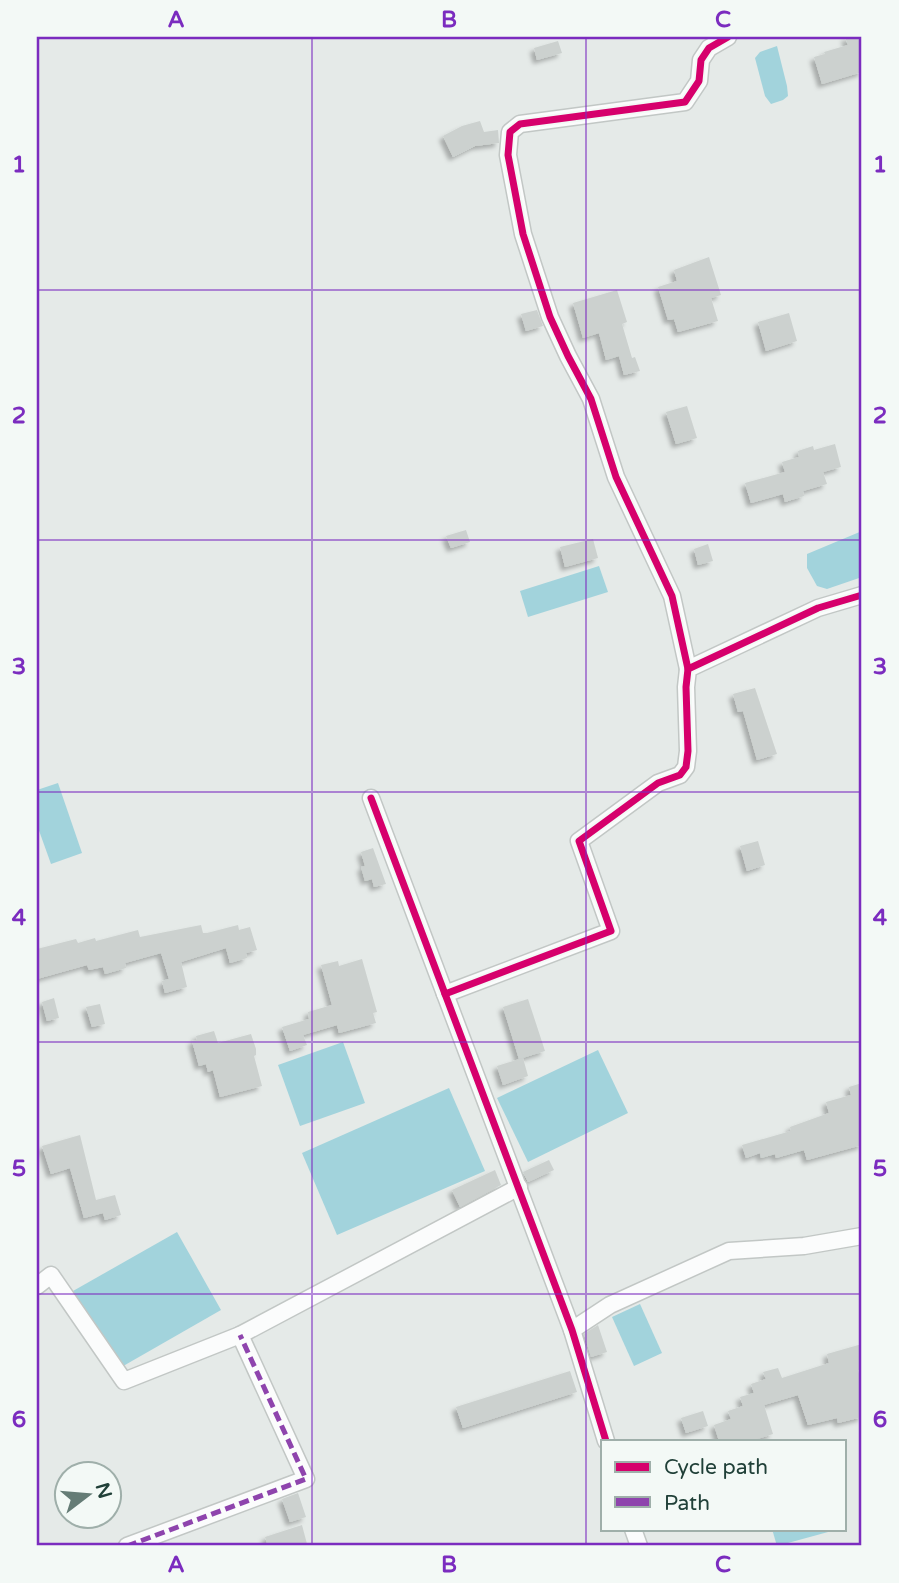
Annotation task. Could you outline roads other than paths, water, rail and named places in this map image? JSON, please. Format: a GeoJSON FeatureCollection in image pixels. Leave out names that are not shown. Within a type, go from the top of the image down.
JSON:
{"type":"FeatureCollection","features":[{"type":"Feature","properties":{"kind":"street"},"geometry":{"type":"LineString","coordinates":[[446,994],[611,931],[579,841],[657,783],[680,775],[686,767],[688,751],[685,687],[688,668],[672,596],[616,477],[591,400],[550,317],[523,234],[508,155],[510,132],[520,124],[685,102],[699,81],[702,60],[709,48],[728,37]]}},
{"type":"Feature","properties":{"kind":"street"},"geometry":{"type":"LineString","coordinates":[[688,668],[818,608],[862,595]]}},
{"type":"Feature","properties":{"kind":"street"},"geometry":{"type":"LineString","coordinates":[[372,798],[572,1330],[606,1440]]}},
{"type":"Feature","properties":{"kind":"street"},"geometry":{"type":"LineString","coordinates":[[37,1286],[51,1275],[124,1381],[240,1335],[519,1187]]}},
{"type":"Feature","properties":{"kind":"street"},"geometry":{"type":"LineString","coordinates":[[572,1330],[610,1305],[729,1251],[804,1246],[862,1236]]}},
{"type":"Feature","properties":{"kind":"street"},"geometry":{"type":"LineString","coordinates":[[127,1546],[306,1479],[240,1335]]}},
{"type":"Feature","properties":{"kind":"water"},"geometry":{"type":"Polygon","coordinates":[[[777,46],[788,96],[771,104],[765,96],[755,58],[760,52],[777,46]]]}},
{"type":"Feature","properties":{"kind":"water"},"geometry":{"type":"Polygon","coordinates":[[[862,531],[862,577],[827,589],[817,586],[807,568],[807,554],[862,531]]]}},
{"type":"Feature","properties":{"kind":"water"},"geometry":{"type":"Polygon","coordinates":[[[599,566],[608,592],[528,617],[520,591],[599,566]]]}},
{"type":"Feature","properties":{"kind":"water"},"geometry":{"type":"Polygon","coordinates":[[[58,783],[82,853],[51,864],[37,825],[37,790],[58,783]]]}},
{"type":"Feature","properties":{"kind":"water"},"geometry":{"type":"Polygon","coordinates":[[[343,1042],[365,1103],[300,1126],[278,1065],[343,1042]]]}},
{"type":"Feature","properties":{"kind":"water"},"geometry":{"type":"Polygon","coordinates":[[[598,1050],[628,1113],[528,1162],[497,1098],[598,1050]]]}},
{"type":"Feature","properties":{"kind":"water"},"geometry":{"type":"Polygon","coordinates":[[[449,1088],[485,1171],[337,1235],[302,1153],[449,1088]]]}},
{"type":"Feature","properties":{"kind":"water"},"geometry":{"type":"Polygon","coordinates":[[[177,1232],[221,1310],[118,1369],[73,1291],[177,1232]]]}},
{"type":"Feature","properties":{"kind":"water"},"geometry":{"type":"Polygon","coordinates":[[[640,1304],[662,1353],[634,1366],[612,1317],[640,1304]]]}},
{"type":"Feature","properties":{"kind":"water"},"geometry":{"type":"Polygon","coordinates":[[[772,1530],[835,1530],[777,1546],[772,1530]]]}}]}
